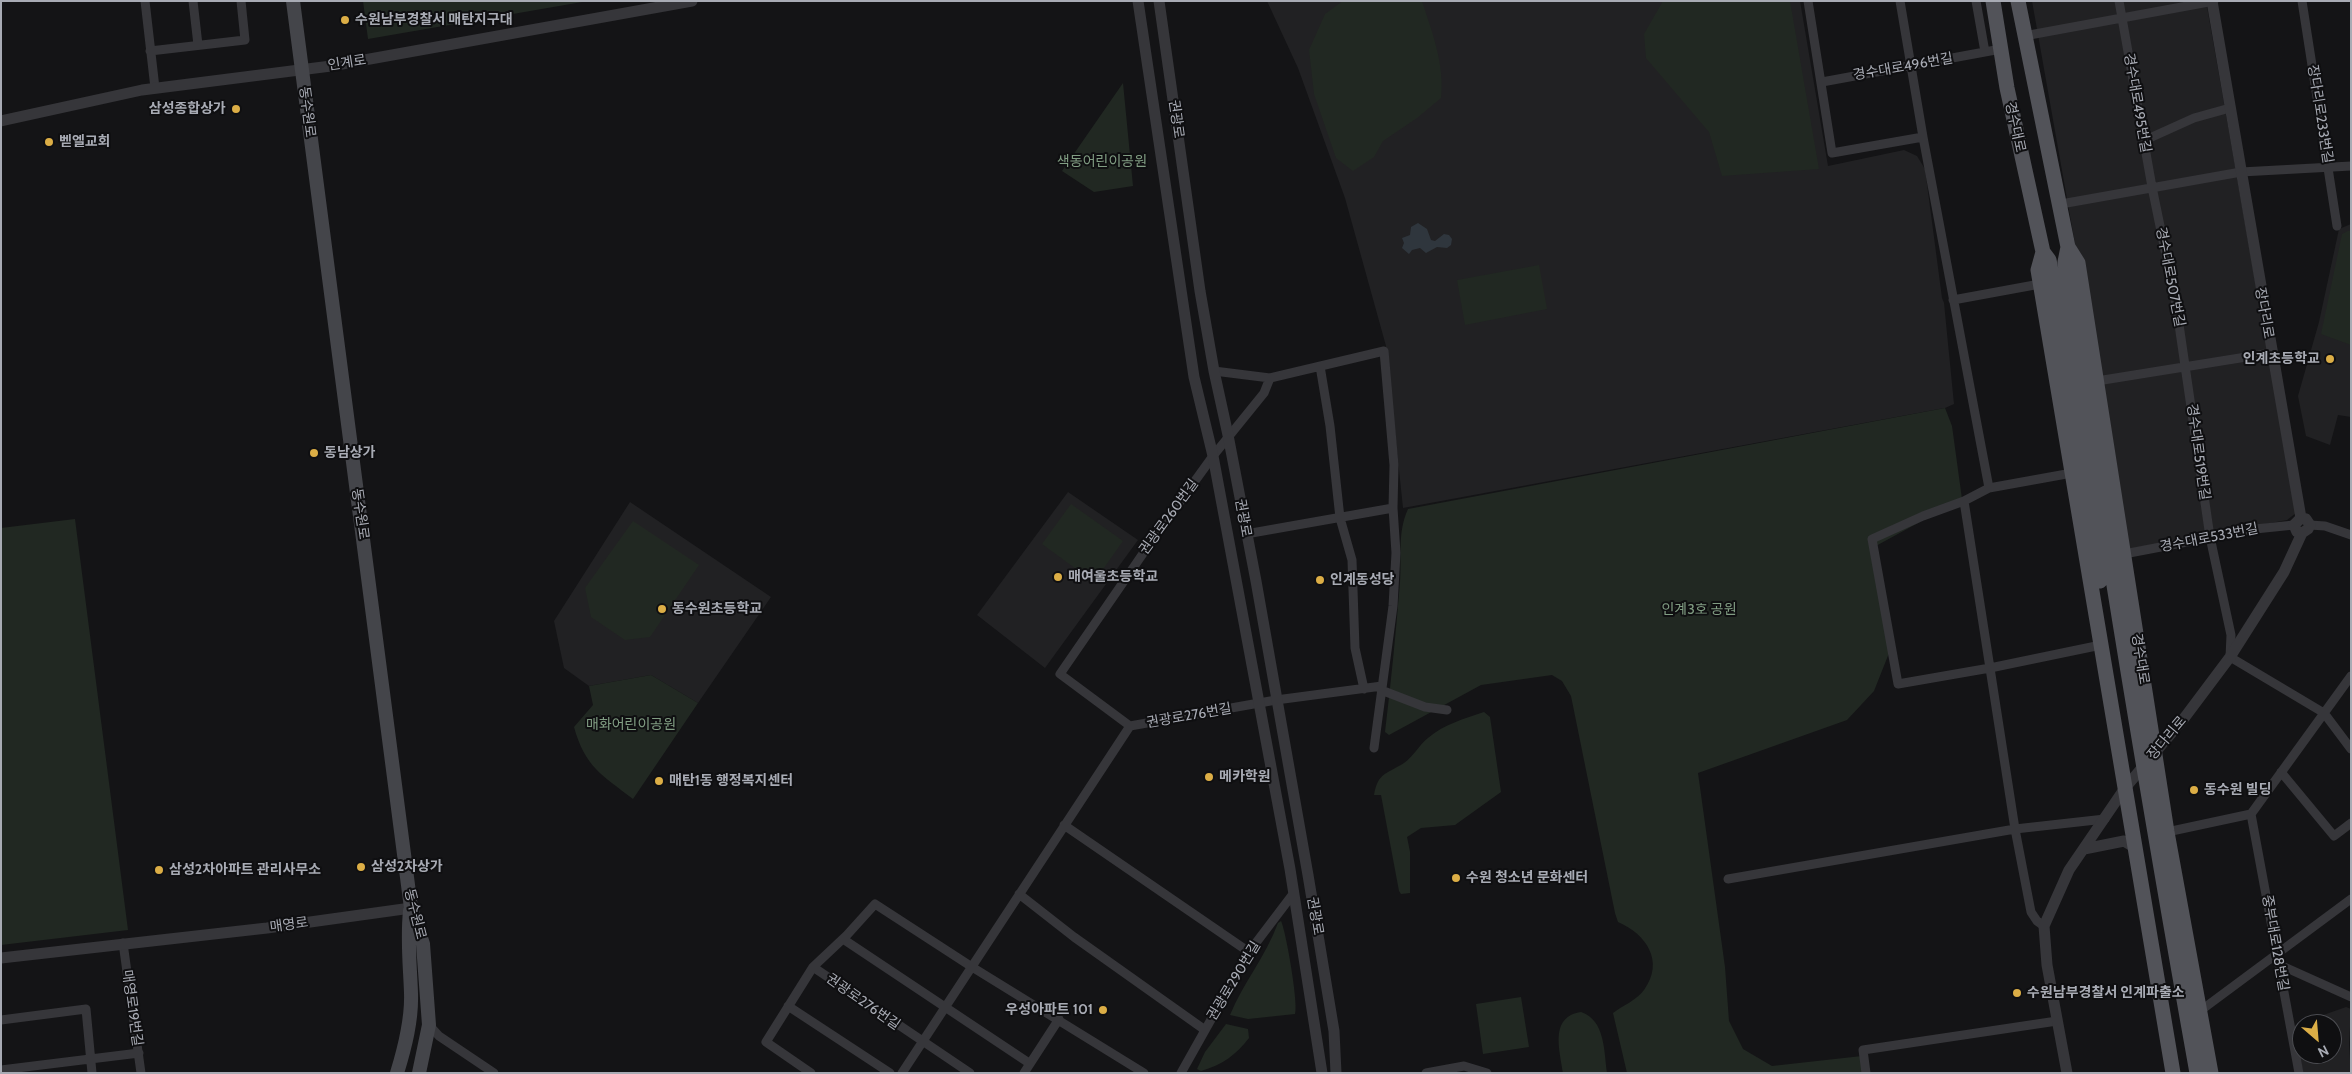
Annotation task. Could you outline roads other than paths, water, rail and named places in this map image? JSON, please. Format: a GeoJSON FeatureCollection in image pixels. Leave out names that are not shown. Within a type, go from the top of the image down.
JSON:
{"type":"FeatureCollection","features":[{"type":"Feature","properties":{"kind":"main road","name":"동수원로"},"geometry":{"type":"LineString","coordinates":[[293,1],[411,908],[423,944],[430,1025],[419,1073]]}},
{"type":"Feature","properties":{"kind":"main road","name":"경수대로"},"geometry":{"type":"LineString","coordinates":[[1993,1],[2007,88],[2042,252],[2038,270],[2040,284],[2173,1073]]}},
{"type":"Feature","properties":{"kind":"main road","name":"경수대로"},"geometry":{"type":"LineString","coordinates":[[2018,1],[2061,204],[2068,247],[2065,262],[2063,300]]}},
{"type":"Feature","properties":{"kind":"main road","name":"경수대로"},"geometry":{"type":"LineString","coordinates":[[2068,247],[2078,262],[2156,750],[2167,832],[2211,1073]]}},
{"type":"Feature","properties":{"kind":"main road","name":"경수대로"},"geometry":{"type":"LineString","coordinates":[[2042,252],[2049,260],[2063,300]]}},
{"type":"Feature","properties":{"kind":"main road"},"geometry":{"type":"LineString","coordinates":[[2063,300],[2105,612],[2183,1073]]}},
{"type":"Feature","properties":{"kind":"main road"},"geometry":{"type":"LineString","coordinates":[[2063,300],[2197,1073]]}},
{"type":"Feature","properties":{"kind":"main road"},"geometry":{"type":"LineString","coordinates":[[397,1073],[409,1024],[411,994],[407,938],[411,908]]}},
{"type":"Feature","properties":{"kind":"street"},"geometry":{"type":"LineString","coordinates":[[145,1],[155,88]]}},
{"type":"Feature","properties":{"kind":"street"},"geometry":{"type":"LineString","coordinates":[[193,1],[198,45]]}},
{"type":"Feature","properties":{"kind":"street"},"geometry":{"type":"LineString","coordinates":[[150,51],[246,40],[241,1]]}},
{"type":"Feature","properties":{"kind":"street","name":"인계로"},"geometry":{"type":"LineString","coordinates":[[1,121],[155,88],[302,70],[692,1]]}},
{"type":"Feature","properties":{"kind":"street","name":"권광로"},"geometry":{"type":"LineString","coordinates":[[1138,1],[1180,296],[1194,377],[1213,456],[1293,894],[1322,1073]]}},
{"type":"Feature","properties":{"kind":"street","name":"권광로"},"geometry":{"type":"LineString","coordinates":[[1159,1],[1200,291],[1246,534],[1342,1073]]}},
{"type":"Feature","properties":{"kind":"street"},"geometry":{"type":"LineString","coordinates":[[1808,1],[1832,153],[1923,137]]}},
{"type":"Feature","properties":{"kind":"street"},"geometry":{"type":"LineString","coordinates":[[1900,1],[1923,137],[1989,488]]}},
{"type":"Feature","properties":{"kind":"street"},"geometry":{"type":"LineString","coordinates":[[1976,1],[1985,52]]}},
{"type":"Feature","properties":{"kind":"street","name":"경수대로495번길"},"geometry":{"type":"LineString","coordinates":[[2118,1],[2152,187]]}},
{"type":"Feature","properties":{"kind":"street"},"geometry":{"type":"LineString","coordinates":[[2024,36],[2213,1]]}},
{"type":"Feature","properties":{"kind":"street","name":"장다리로"},"geometry":{"type":"LineString","coordinates":[[2044,926],[2069,870],[2105,820],[2125,788],[2184,718],[2230,657],[2284,572],[2302,525],[2271,353],[2213,1]]}},
{"type":"Feature","properties":{"kind":"street","name":"장다리로233번길"},"geometry":{"type":"LineString","coordinates":[[2302,1],[2329,168],[2336,226]]}},
{"type":"Feature","properties":{"kind":"street","name":"경수대로496번길"},"geometry":{"type":"LineString","coordinates":[[1822,84],[1911,65],[2001,49]]}},
{"type":"Feature","properties":{"kind":"street"},"geometry":{"type":"LineString","coordinates":[[2143,141],[2194,118],[2230,108]]}},
{"type":"Feature","properties":{"kind":"street"},"geometry":{"type":"LineString","coordinates":[[2061,204],[2241,172],[2351,166]]}},
{"type":"Feature","properties":{"kind":"street","name":"경수대로507번길"},"geometry":{"type":"LineString","coordinates":[[2152,187],[2176,304],[2185,366]]}},
{"type":"Feature","properties":{"kind":"street"},"geometry":{"type":"LineString","coordinates":[[1953,300],[2040,284]]}},
{"type":"Feature","properties":{"kind":"street"},"geometry":{"type":"LineString","coordinates":[[1214,371],[1270,378],[1384,351],[1394,465],[1393,508],[1396,553],[1394,588],[1374,748]]}},
{"type":"Feature","properties":{"kind":"street"},"geometry":{"type":"LineString","coordinates":[[2097,381],[2271,353]]}},
{"type":"Feature","properties":{"kind":"street"},"geometry":{"type":"LineString","coordinates":[[1320,366],[1330,426],[1340,518],[1352,560],[1355,648],[1364,689]]}},
{"type":"Feature","properties":{"kind":"street","name":"경수대로519번길"},"geometry":{"type":"LineString","coordinates":[[2185,366],[2210,538]]}},
{"type":"Feature","properties":{"kind":"street","name":"권광로260번길"},"geometry":{"type":"LineString","coordinates":[[1130,726],[1060,674],[1153,539],[1228,435],[1246,417],[1264,393],[1270,378]]}},
{"type":"Feature","properties":{"kind":"street"},"geometry":{"type":"LineString","coordinates":[[2072,473],[1989,488],[1964,501],[1923,516],[1872,539],[1898,684],[1990,668],[2100,645]]}},
{"type":"Feature","properties":{"kind":"street"},"geometry":{"type":"LineString","coordinates":[[1964,501],[2015,829],[2031,912],[2037,921],[2044,926],[2047,965],[2067,1073]]}},
{"type":"Feature","properties":{"kind":"street"},"geometry":{"type":"LineString","coordinates":[[1246,534],[1393,508]]}},
{"type":"Feature","properties":{"kind":"street","name":"경수대로533번길"},"geometry":{"type":"LineString","coordinates":[[2124,554],[2279,525],[2325,526],[2351,536]]}},
{"type":"Feature","properties":{"kind":"street"},"geometry":{"type":"LineString","coordinates":[[2210,538],[2231,635],[2230,657],[2324,713],[2351,749]]}},
{"type":"Feature","properties":{"kind":"street"},"geometry":{"type":"LineString","coordinates":[[2167,832],[2252,814],[2351,676]]}},
{"type":"Feature","properties":{"kind":"street"},"geometry":{"type":"LineString","coordinates":[[1382,688],[1425,707],[1447,710]]}},
{"type":"Feature","properties":{"kind":"street","name":"권광로276번길"},"geometry":{"type":"LineString","coordinates":[[902,1073],[1130,726],[1276,700],[1382,688]]}},
{"type":"Feature","properties":{"kind":"street"},"geometry":{"type":"LineString","coordinates":[[2282,772],[2334,836],[2351,823]]}},
{"type":"Feature","properties":{"kind":"street","name":"중부대로128번길"},"geometry":{"type":"LineString","coordinates":[[2252,814],[2298,1073]]}},
{"type":"Feature","properties":{"kind":"street"},"geometry":{"type":"LineString","coordinates":[[1728,879],[2015,829],[2105,820]]}},
{"type":"Feature","properties":{"kind":"street"},"geometry":{"type":"LineString","coordinates":[[1064,825],[1249,952]]}},
{"type":"Feature","properties":{"kind":"street"},"geometry":{"type":"LineString","coordinates":[[2084,849],[2124,841],[2134,847]]}},
{"type":"Feature","properties":{"kind":"street"},"geometry":{"type":"LineString","coordinates":[[1019,894],[1074,937],[1205,1030]]}},
{"type":"Feature","properties":{"kind":"street","name":"권광로290번길"},"geometry":{"type":"LineString","coordinates":[[1181,1073],[1249,952],[1293,894]]}},
{"type":"Feature","properties":{"kind":"street"},"geometry":{"type":"LineString","coordinates":[[2200,1011],[2351,898]]}},
{"type":"Feature","properties":{"kind":"street","name":"권광로276번길"},"geometry":{"type":"LineString","coordinates":[[970,1073],[813,967],[843,939],[875,904],[972,967],[1144,1073]]}},
{"type":"Feature","properties":{"kind":"street","name":"매영로"},"geometry":{"type":"LineString","coordinates":[[1,958],[267,928],[411,908]]}},
{"type":"Feature","properties":{"kind":"street"},"geometry":{"type":"LineString","coordinates":[[843,939],[1030,1064]]}},
{"type":"Feature","properties":{"kind":"street","name":"매영로19번길"},"geometry":{"type":"LineString","coordinates":[[123,943],[142,1073]]}},
{"type":"Feature","properties":{"kind":"street"},"geometry":{"type":"LineString","coordinates":[[2280,965],[2351,997]]}},
{"type":"Feature","properties":{"kind":"street"},"geometry":{"type":"LineString","coordinates":[[811,1073],[766,1042],[813,967]]}},
{"type":"Feature","properties":{"kind":"street"},"geometry":{"type":"LineString","coordinates":[[788,1006],[890,1073]]}},
{"type":"Feature","properties":{"kind":"street"},"geometry":{"type":"LineString","coordinates":[[1,1020],[86,1009],[92,1073]]}},
{"type":"Feature","properties":{"kind":"street"},"geometry":{"type":"LineString","coordinates":[[1024,1073],[1059,1019]]}},
{"type":"Feature","properties":{"kind":"street"},"geometry":{"type":"LineString","coordinates":[[1866,1073],[1863,1050],[2057,1021]]}},
{"type":"Feature","properties":{"kind":"street"},"geometry":{"type":"LineString","coordinates":[[430,1025],[439,1036],[494,1073]]}},
{"type":"Feature","properties":{"kind":"street","name":"권광로"},"geometry":{"type":"LineString","coordinates":[[1334,1033],[1336,1073]]}},
{"type":"Feature","properties":{"kind":"street","name":"권광로"},"geometry":{"type":"LineString","coordinates":[[1313,1073],[1316,1044]]}},
{"type":"Feature","properties":{"kind":"street"},"geometry":{"type":"LineString","coordinates":[[1,1070],[139,1053]]}},
{"type":"Feature","properties":{"kind":"street"},"geometry":{"type":"LineString","coordinates":[[1426,1073],[1464,1066],[1487,1073]]}},
{"type":"Feature","properties":{"kind":"place","name":"수원남부경찰서 매탄지구대"},"geometry":{"type":"Point","coordinates":[345,20]}},
{"type":"Feature","properties":{"kind":"place","name":"삼성종합상가"},"geometry":{"type":"Point","coordinates":[236,109]}},
{"type":"Feature","properties":{"kind":"place","name":"벧엘교회"},"geometry":{"type":"Point","coordinates":[49,142]}},
{"type":"Feature","properties":{"kind":"place","name":"인계초등학교"},"geometry":{"type":"Point","coordinates":[2330,359]}},
{"type":"Feature","properties":{"kind":"place","name":"동남상가"},"geometry":{"type":"Point","coordinates":[314,453]}},
{"type":"Feature","properties":{"kind":"place","name":"매여울초등학교"},"geometry":{"type":"Point","coordinates":[1058,577]}},
{"type":"Feature","properties":{"kind":"place","name":"인계동성당"},"geometry":{"type":"Point","coordinates":[1320,580]}},
{"type":"Feature","properties":{"kind":"place","name":"동수원초등학교"},"geometry":{"type":"Point","coordinates":[662,609]}},
{"type":"Feature","properties":{"kind":"place","name":"메카학원"},"geometry":{"type":"Point","coordinates":[1209,777]}},
{"type":"Feature","properties":{"kind":"place","name":"매탄1동 행정복지센터"},"geometry":{"type":"Point","coordinates":[659,781]}},
{"type":"Feature","properties":{"kind":"place","name":"동수원 빌딩"},"geometry":{"type":"Point","coordinates":[2194,790]}},
{"type":"Feature","properties":{"kind":"place","name":"삼성2차상가"},"geometry":{"type":"Point","coordinates":[361,867]}},
{"type":"Feature","properties":{"kind":"place","name":"삼성2차아파트 관리사무소"},"geometry":{"type":"Point","coordinates":[159,870]}},
{"type":"Feature","properties":{"kind":"place","name":"수원 청소년 문화센터"},"geometry":{"type":"Point","coordinates":[1456,878]}},
{"type":"Feature","properties":{"kind":"place","name":"수원남부경찰서 인계파출소"},"geometry":{"type":"Point","coordinates":[2017,993]}},
{"type":"Feature","properties":{"kind":"place","name":"우성아파트 101"},"geometry":{"type":"Point","coordinates":[1103,1010]}},
{"type":"Feature","properties":{"kind":"park label","name":"색동어린이공원"},"geometry":{"type":"Point","coordinates":[1102,162]}},
{"type":"Feature","properties":{"kind":"park label","name":"인계3호 공원"},"geometry":{"type":"Point","coordinates":[1699,610]}},
{"type":"Feature","properties":{"kind":"park label","name":"매화어린이공원"},"geometry":{"type":"Point","coordinates":[631,725]}}]}
